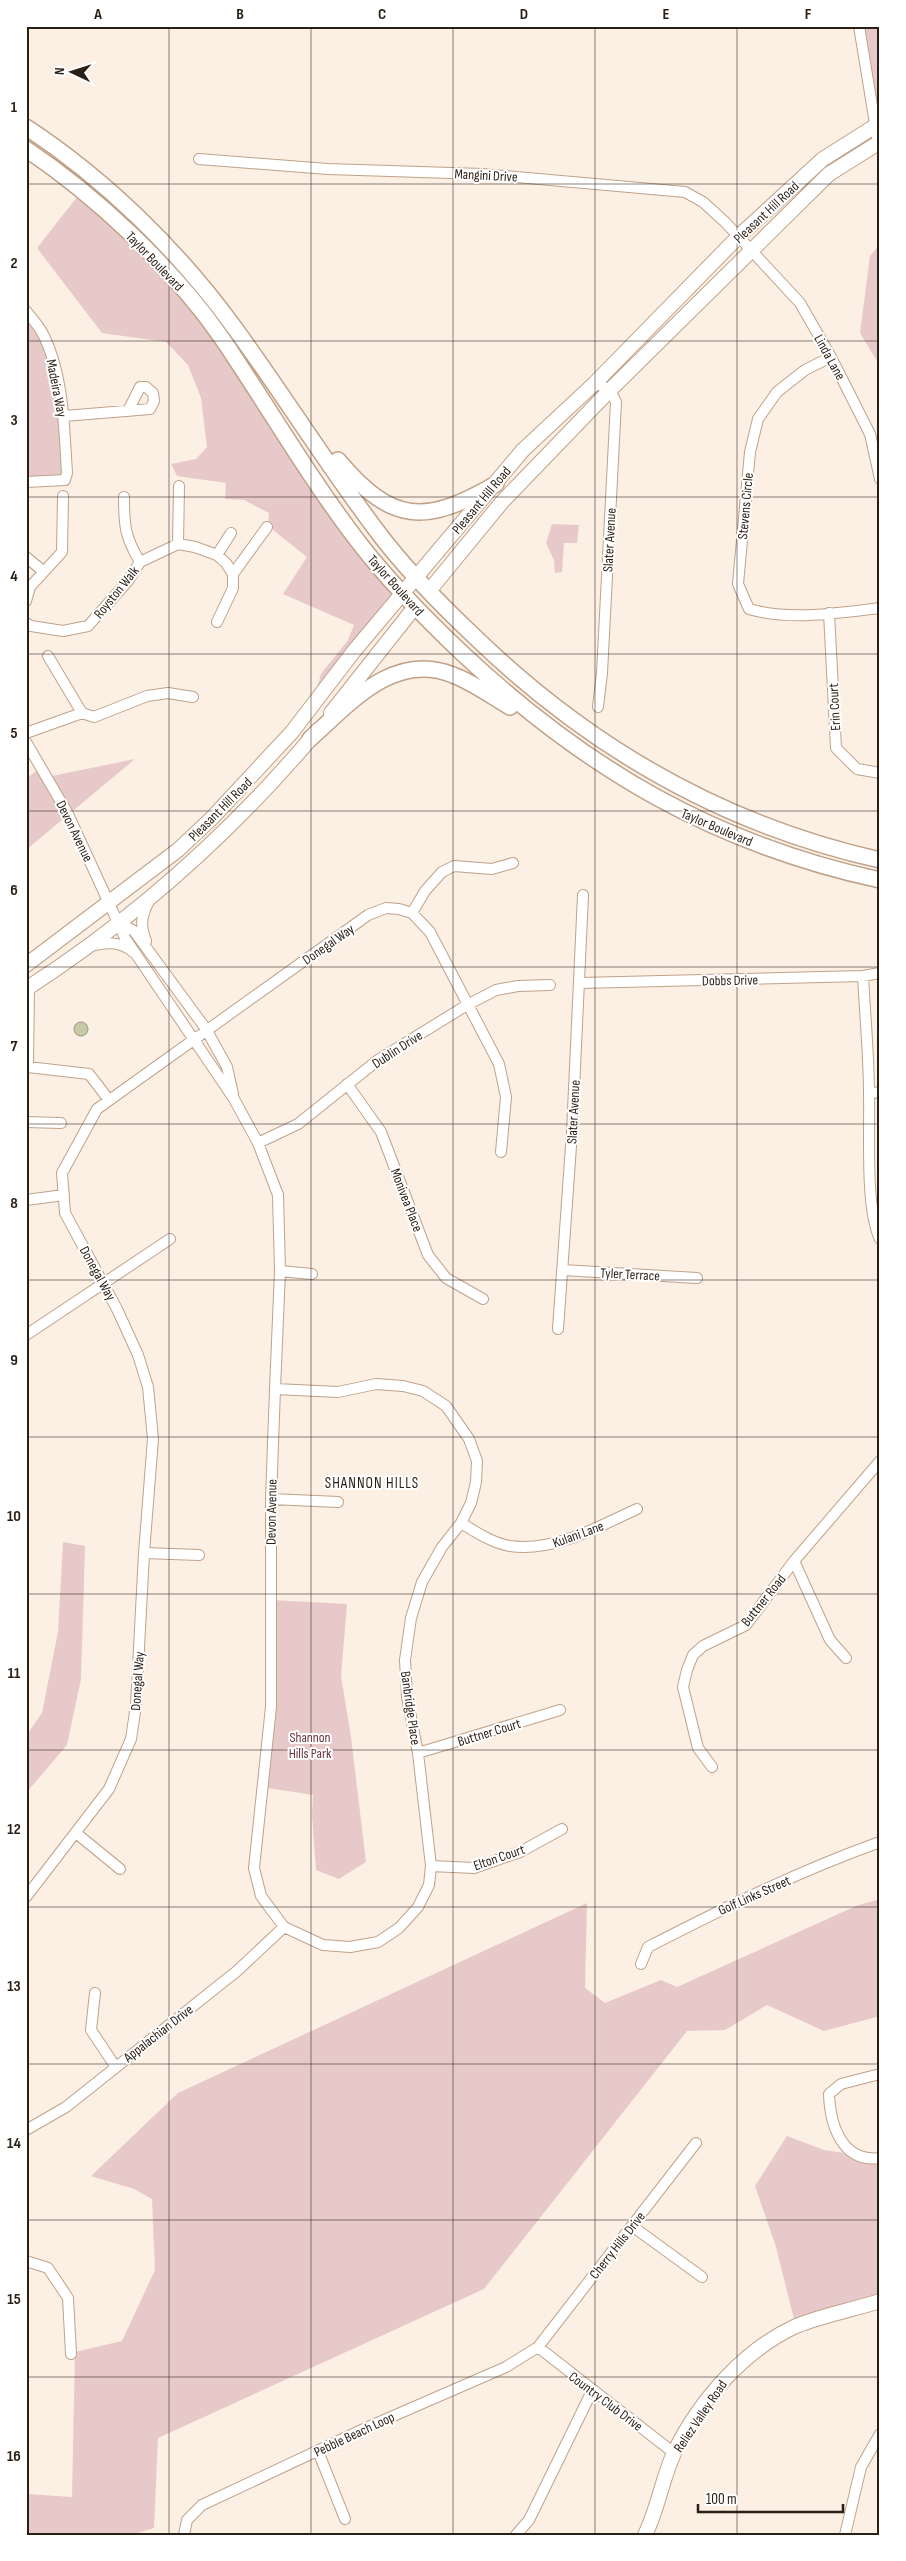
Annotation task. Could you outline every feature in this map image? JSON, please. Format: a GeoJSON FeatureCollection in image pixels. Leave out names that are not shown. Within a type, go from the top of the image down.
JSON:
{"type":"FeatureCollection","features":[{"type":"Feature","properties":{"kind":"main road","name":"Pleasant Hill Road"},"geometry":{"type":"LineString","coordinates":[[26,965],[178,850],[212,818],[257,772],[292,732],[354,651],[523,450],[596,383],[738,237],[823,159],[878,123]]}},
{"type":"Feature","properties":{"kind":"main road","name":"Taylor Boulevard"},"geometry":{"type":"LineString","coordinates":[[26,128],[55,146],[122,203],[180,260],[233,325],[377,531],[415,577],[514,676],[578,726],[634,763],[693,796],[769,828],[880,860]]}},
{"type":"Feature","properties":{"kind":"main road","name":"Pleasant Hill Road"},"geometry":{"type":"LineString","coordinates":[[28,988],[90,946],[150,899],[234,822],[310,739],[414,608],[502,502],[610,390],[830,174],[879,142]]}},
{"type":"Feature","properties":{"kind":"main road","name":"Taylor Boulevard"},"geometry":{"type":"LineString","coordinates":[[26,149],[110,216],[168,272],[220,335],[313,479],[360,544],[414,608],[502,691],[567,742],[624,780],[685,814],[762,846],[849,873],[880,880]]}},
{"type":"Feature","properties":{"kind":"main road"},"geometry":{"type":"LineString","coordinates":[[302,423],[370,495],[387,506],[407,512],[443,510],[466,501],[496,484]]}},
{"type":"Feature","properties":{"kind":"main road"},"geometry":{"type":"LineString","coordinates":[[310,739],[365,688],[384,678],[411,669],[426,668],[452,674],[477,686],[567,742]]}},
{"type":"Feature","properties":{"kind":"main road","name":"Reliez Valley Road"},"geometry":{"type":"LineString","coordinates":[[646,2534],[674,2453],[697,2416],[727,2376],[762,2346],[796,2326],[880,2301]]}},
{"type":"Feature","properties":{"kind":"street"},"geometry":{"type":"LineString","coordinates":[[859,26],[878,123],[879,142]]}},
{"type":"Feature","properties":{"kind":"street","name":"Mangini Drive"},"geometry":{"type":"LineString","coordinates":[[199,159],[328,169],[482,174],[685,192],[703,202],[752,250]]}},
{"type":"Feature","properties":{"kind":"street","name":"Linda Lane"},"geometry":{"type":"LineString","coordinates":[[752,250],[800,302],[831,357],[870,434],[880,479]]}},
{"type":"Feature","properties":{"kind":"street","name":"Madeira Way"},"geometry":{"type":"LineString","coordinates":[[26,311],[44,335],[54,364],[64,416],[67,473],[65,480],[26,482]]}},
{"type":"Feature","properties":{"kind":"street","name":"Stevens Circle"},"geometry":{"type":"LineString","coordinates":[[829,614],[770,615],[749,608],[738,584],[750,452],[758,419],[777,392],[805,370],[831,357]]}},
{"type":"Feature","properties":{"kind":"street"},"geometry":{"type":"LineString","coordinates":[[596,383],[610,390]]}},
{"type":"Feature","properties":{"kind":"street","name":"Slater Avenue"},"geometry":{"type":"LineString","coordinates":[[598,707],[602,672],[616,402],[610,390]]}},
{"type":"Feature","properties":{"kind":"street"},"geometry":{"type":"LineString","coordinates":[[64,416],[128,411]]}},
{"type":"Feature","properties":{"kind":"street"},"geometry":{"type":"LineString","coordinates":[[179,486],[178,544],[195,547],[217,555],[226,563],[233,574],[233,588],[217,622]]}},
{"type":"Feature","properties":{"kind":"street"},"geometry":{"type":"LineString","coordinates":[[26,602],[30,588],[62,552],[63,496]]}},
{"type":"Feature","properties":{"kind":"street"},"geometry":{"type":"LineString","coordinates":[[124,498],[124,527],[128,542],[140,562]]}},
{"type":"Feature","properties":{"kind":"street"},"geometry":{"type":"LineString","coordinates":[[233,574],[267,527]]}},
{"type":"Feature","properties":{"kind":"street"},"geometry":{"type":"LineString","coordinates":[[217,555],[231,533]]}},
{"type":"Feature","properties":{"kind":"street","name":"Royston Walk"},"geometry":{"type":"LineString","coordinates":[[26,623],[31,626],[63,631],[88,626],[128,581],[140,562],[178,544]]}},
{"type":"Feature","properties":{"kind":"street"},"geometry":{"type":"LineString","coordinates":[[26,557],[43,572]]}},
{"type":"Feature","properties":{"kind":"street"},"geometry":{"type":"LineString","coordinates":[[829,614],[880,608]]}},
{"type":"Feature","properties":{"kind":"street","name":"Erin Court"},"geometry":{"type":"LineString","coordinates":[[829,614],[836,748],[857,769],[880,774]]}},
{"type":"Feature","properties":{"kind":"street"},"geometry":{"type":"LineString","coordinates":[[48,656],[82,713]]}},
{"type":"Feature","properties":{"kind":"street"},"geometry":{"type":"LineString","coordinates":[[26,733],[82,713],[94,717],[147,696],[168,693],[193,697]]}},
{"type":"Feature","properties":{"kind":"street","name":"Devon Avenue"},"geometry":{"type":"LineString","coordinates":[[26,742],[68,814],[120,923],[125,938],[234,1099],[258,1143],[278,1195],[280,1271],[271,1499],[271,1707],[254,1868],[261,1896],[284,1926]]}},
{"type":"Feature","properties":{"kind":"street"},"geometry":{"type":"LineString","coordinates":[[501,1152],[506,1097],[499,1064],[430,932],[412,913],[425,890],[442,872],[454,866],[492,869],[513,863]]}},
{"type":"Feature","properties":{"kind":"street","name":"Slater Avenue"},"geometry":{"type":"LineString","coordinates":[[558,1329],[580,983],[583,895]]}},
{"type":"Feature","properties":{"kind":"street","name":"Devon Avenue"},"geometry":{"type":"LineString","coordinates":[[149,952],[141,927],[141,917],[150,899]]}},
{"type":"Feature","properties":{"kind":"street","name":"Donegal Way"},"geometry":{"type":"LineString","coordinates":[[26,1897],[109,1789],[131,1739],[136,1705],[144,1553],[153,1439],[148,1388],[138,1355],[103,1283],[65,1213],[62,1174],[98,1108],[368,915],[386,908],[400,909],[412,913]]}},
{"type":"Feature","properties":{"kind":"street","name":"Devon Avenue"},"geometry":{"type":"LineString","coordinates":[[120,923],[134,931],[206,1030],[227,1067],[234,1099]]}},
{"type":"Feature","properties":{"kind":"street","name":"Devon Avenue"},"geometry":{"type":"LineString","coordinates":[[90,946],[115,943],[127,947],[138,957]]}},
{"type":"Feature","properties":{"kind":"street","name":"Dobbs Drive"},"geometry":{"type":"LineString","coordinates":[[580,983],[863,976],[880,972]]}},
{"type":"Feature","properties":{"kind":"street"},"geometry":{"type":"LineString","coordinates":[[863,976],[875,1092],[871,1184],[875,1228],[880,1239]]}},
{"type":"Feature","properties":{"kind":"street","name":"Dublin Drive"},"geometry":{"type":"LineString","coordinates":[[258,1143],[298,1124],[378,1060],[467,1005],[496,990],[518,986],[550,985]]}},
{"type":"Feature","properties":{"kind":"street"},"geometry":{"type":"LineString","coordinates":[[28,988],[28,1067],[89,1074],[109,1100]]}},
{"type":"Feature","properties":{"kind":"street","name":"Monivea Place"},"geometry":{"type":"LineString","coordinates":[[347,1084],[381,1132],[428,1255],[446,1278],[483,1299]]}},
{"type":"Feature","properties":{"kind":"street"},"geometry":{"type":"LineString","coordinates":[[26,1122],[60,1123]]}},
{"type":"Feature","properties":{"kind":"street"},"geometry":{"type":"LineString","coordinates":[[27,1199],[64,1195]]}},
{"type":"Feature","properties":{"kind":"street"},"geometry":{"type":"LineString","coordinates":[[26,1335],[170,1239]]}},
{"type":"Feature","properties":{"kind":"street","name":"Tyler Terrace"},"geometry":{"type":"LineString","coordinates":[[563,1270],[697,1278]]}},
{"type":"Feature","properties":{"kind":"street"},"geometry":{"type":"LineString","coordinates":[[280,1271],[312,1274]]}},
{"type":"Feature","properties":{"kind":"street","name":"Banbridge Place"},"geometry":{"type":"LineString","coordinates":[[275,1389],[338,1392],[376,1384],[403,1386],[423,1391],[446,1406],[469,1439],[476,1461],[472,1496],[461,1523],[442,1547],[422,1582],[411,1618],[405,1660],[407,1697],[418,1753],[431,1866],[429,1885],[418,1907],[399,1928],[378,1942],[350,1947],[323,1945],[284,1926]]}},
{"type":"Feature","properties":{"kind":"street","name":"Buttner Road"},"geometry":{"type":"LineString","coordinates":[[712,1767],[698,1748],[683,1688],[693,1655],[703,1646],[746,1625],[794,1561],[880,1461]]}},
{"type":"Feature","properties":{"kind":"street"},"geometry":{"type":"LineString","coordinates":[[271,1499],[338,1502]]}},
{"type":"Feature","properties":{"kind":"street","name":"Kulani Lane"},"geometry":{"type":"LineString","coordinates":[[461,1523],[489,1539],[506,1545],[540,1547],[570,1540],[638,1509]]}},
{"type":"Feature","properties":{"kind":"street"},"geometry":{"type":"LineString","coordinates":[[144,1553],[199,1555]]}},
{"type":"Feature","properties":{"kind":"street"},"geometry":{"type":"LineString","coordinates":[[794,1561],[830,1640],[846,1658]]}},
{"type":"Feature","properties":{"kind":"street","name":"Buttner Court"},"geometry":{"type":"LineString","coordinates":[[418,1753],[560,1710]]}},
{"type":"Feature","properties":{"kind":"street","name":"Elton Court"},"geometry":{"type":"LineString","coordinates":[[431,1866],[474,1868],[520,1852],[562,1829]]}},
{"type":"Feature","properties":{"kind":"street"},"geometry":{"type":"LineString","coordinates":[[76,1833],[120,1869]]}},
{"type":"Feature","properties":{"kind":"street","name":"Golf Links Street"},"geometry":{"type":"LineString","coordinates":[[642,1964],[648,1947],[699,1920],[826,1862],[880,1842]]}},
{"type":"Feature","properties":{"kind":"street","name":"Appalachian Drive"},"geometry":{"type":"LineString","coordinates":[[26,2130],[66,2108],[116,2066],[237,1971],[284,1926]]}},
{"type":"Feature","properties":{"kind":"street"},"geometry":{"type":"LineString","coordinates":[[95,1993],[91,2030],[116,2066]]}},
{"type":"Feature","properties":{"kind":"street"},"geometry":{"type":"LineString","coordinates":[[880,2074],[841,2084],[829,2094],[830,2110],[837,2134],[852,2154],[864,2159],[880,2158]]}},
{"type":"Feature","properties":{"kind":"street","name":"Cherry Hills Drive"},"geometry":{"type":"LineString","coordinates":[[538,2347],[696,2143]]}},
{"type":"Feature","properties":{"kind":"street"},"geometry":{"type":"LineString","coordinates":[[632,2226],[702,2277]]}},
{"type":"Feature","properties":{"kind":"street"},"geometry":{"type":"LineString","coordinates":[[26,2261],[48,2268],[68,2298],[71,2354]]}},
{"type":"Feature","properties":{"kind":"street","name":"Country Club Drive"},"geometry":{"type":"LineString","coordinates":[[538,2347],[592,2391],[674,2453]]}},
{"type":"Feature","properties":{"kind":"street","name":"Pebble Beach Loop"},"geometry":{"type":"LineString","coordinates":[[184,2535],[187,2520],[202,2505],[506,2367],[538,2347]]}},
{"type":"Feature","properties":{"kind":"street"},"geometry":{"type":"LineString","coordinates":[[516,2535],[529,2520],[592,2391]]}},
{"type":"Feature","properties":{"kind":"street"},"geometry":{"type":"LineString","coordinates":[[845,2535],[861,2467],[880,2434]]}},
{"type":"Feature","properties":{"kind":"street"},"geometry":{"type":"LineString","coordinates":[[318,2451],[345,2519]]}},
{"type":"Feature","properties":{"kind":"green space"},"geometry":{"type":"Polygon","coordinates":[[[859,26],[880,26],[880,123],[859,26]]]}},
{"type":"Feature","properties":{"kind":"green space"},"geometry":{"type":"Polygon","coordinates":[[[81,192],[167,272],[402,595],[312,706],[321,674],[348,640],[354,625],[283,594],[307,557],[268,526],[269,513],[244,500],[225,499],[226,483],[177,476],[171,464],[196,459],[207,447],[201,398],[188,365],[166,342],[102,333],[37,248],[81,192]]]}},
{"type":"Feature","properties":{"kind":"green space"},"geometry":{"type":"Polygon","coordinates":[[[880,244],[880,366],[860,333],[870,256],[880,244]]]}},
{"type":"Feature","properties":{"kind":"green space"},"geometry":{"type":"Polygon","coordinates":[[[26,311],[54,364],[65,480],[26,482],[26,311]]]}},
{"type":"Feature","properties":{"kind":"green space"},"geometry":{"type":"Polygon","coordinates":[[[552,524],[579,525],[577,543],[564,543],[562,572],[555,573],[554,560],[546,543],[552,524]]]}},
{"type":"Feature","properties":{"kind":"green space"},"geometry":{"type":"Polygon","coordinates":[[[135,759],[26,850],[26,779],[41,767],[47,777],[135,759]]]}},
{"type":"Feature","properties":{"kind":"green space"},"geometry":{"type":"Polygon","coordinates":[[[63,1542],[85,1546],[81,1679],[67,1745],[26,1793],[26,1736],[42,1713],[58,1632],[63,1542]]]}},
{"type":"Feature","properties":{"kind":"green space","name":"Shannon Hills Park"},"geometry":{"type":"Polygon","coordinates":[[[271,1600],[347,1604],[341,1676],[351,1737],[366,1862],[339,1879],[316,1870],[312,1814],[313,1795],[262,1787],[271,1600]]]}},
{"type":"Feature","properties":{"kind":"green space"},"geometry":{"type":"Polygon","coordinates":[[[880,1899],[880,2016],[824,2031],[767,2005],[725,2030],[687,2031],[484,2289],[158,2438],[154,2528],[131,2535],[26,2535],[26,2494],[72,2497],[75,2352],[122,2341],[155,2270],[152,2199],[134,2189],[91,2176],[178,2093],[587,1903],[585,1988],[605,2003],[661,1980],[677,1987],[856,1906],[880,1899]]]}},
{"type":"Feature","properties":{"kind":"green space"},"geometry":{"type":"Polygon","coordinates":[[[787,2136],[824,2150],[878,2158],[880,2173],[880,2301],[796,2327],[776,2247],[755,2186],[787,2136]]]}},
{"type":"Feature","properties":{"kind":"shaded area"},"geometry":{"type":"Polygon","coordinates":[[[81,1022],[86,1024],[88,1029],[86,1034],[81,1036],[76,1034],[74,1029],[76,1024],[81,1022]]]}},
{"type":"Feature","properties":{"kind":"district","name":"SHANNON HILLS"},"geometry":{"type":"Point","coordinates":[372,1483]}}]}
